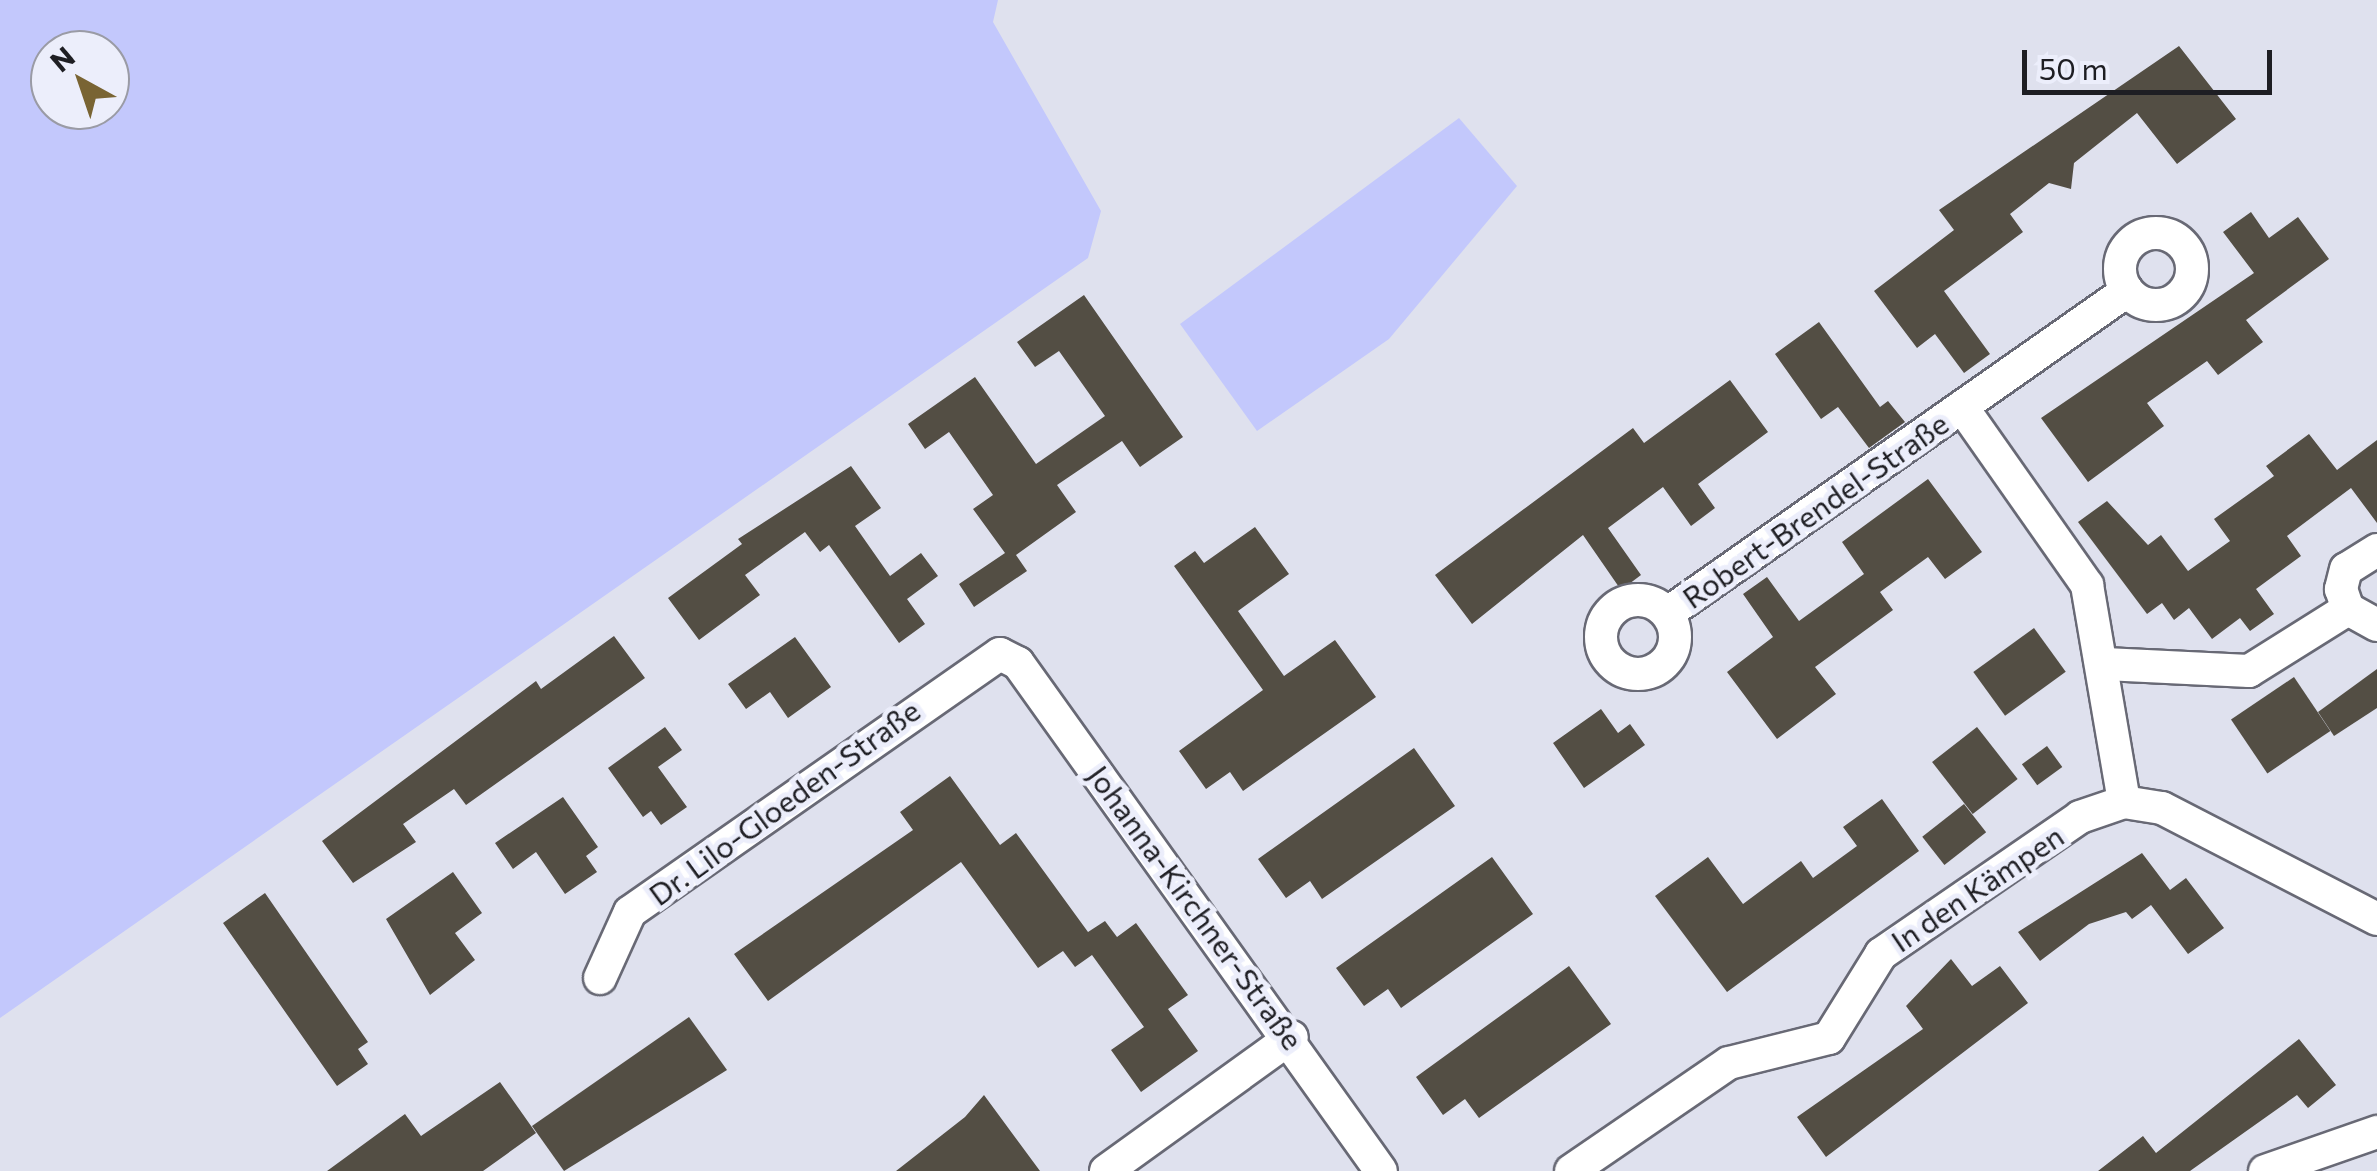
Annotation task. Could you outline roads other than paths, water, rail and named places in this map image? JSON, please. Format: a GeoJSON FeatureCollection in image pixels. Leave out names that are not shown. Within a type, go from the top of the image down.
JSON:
{"type":"FeatureCollection","features":[{"type":"Feature","properties":{"kind":"street","name":"Robert-Brendel-Straße"},"geometry":{"type":"LineString","coordinates":[[1668,614],[2126,290]]}},
{"type":"Feature","properties":{"kind":"street","name":"Robert-Brendel-Straße"},"geometry":{"type":"LineString","coordinates":[[1962,407],[2068,548],[2104,664],[2124,802]]}},
{"type":"Feature","properties":{"kind":"street"},"geometry":{"type":"LineString","coordinates":[[2348,609],[2346,568],[2377,550]]}},
{"type":"Feature","properties":{"kind":"street"},"geometry":{"type":"LineString","coordinates":[[2104,664],[2248,671],[2348,609]]}},
{"type":"Feature","properties":{"kind":"street"},"geometry":{"type":"LineString","coordinates":[[2348,609],[2377,625]]}},
{"type":"Feature","properties":{"kind":"street","name":"Dr. Lilo-Gloeden-Straße"},"geometry":{"type":"LineString","coordinates":[[600,978],[630,912],[1000,654]]}},
{"type":"Feature","properties":{"kind":"street","name":"Johanna-Kirchner-Straße"},"geometry":{"type":"LineString","coordinates":[[1000,654],[1018,663],[1292,1038],[1381,1171]]}},
{"type":"Feature","properties":{"kind":"street"},"geometry":{"type":"LineString","coordinates":[[2124,802],[2162,808],[2377,919]]}},
{"type":"Feature","properties":{"kind":"street","name":"In den Kämpen"},"geometry":{"type":"LineString","coordinates":[[1572,1171],[1729,1063],[1829,1038],[1881,954],[2080,817],[2124,802]]}},
{"type":"Feature","properties":{"kind":"street"},"geometry":{"type":"LineString","coordinates":[[1106,1171],[1292,1038]]}},
{"type":"Feature","properties":{"kind":"street"},"geometry":{"type":"LineString","coordinates":[[2266,1171],[2377,1132]]}}]}
